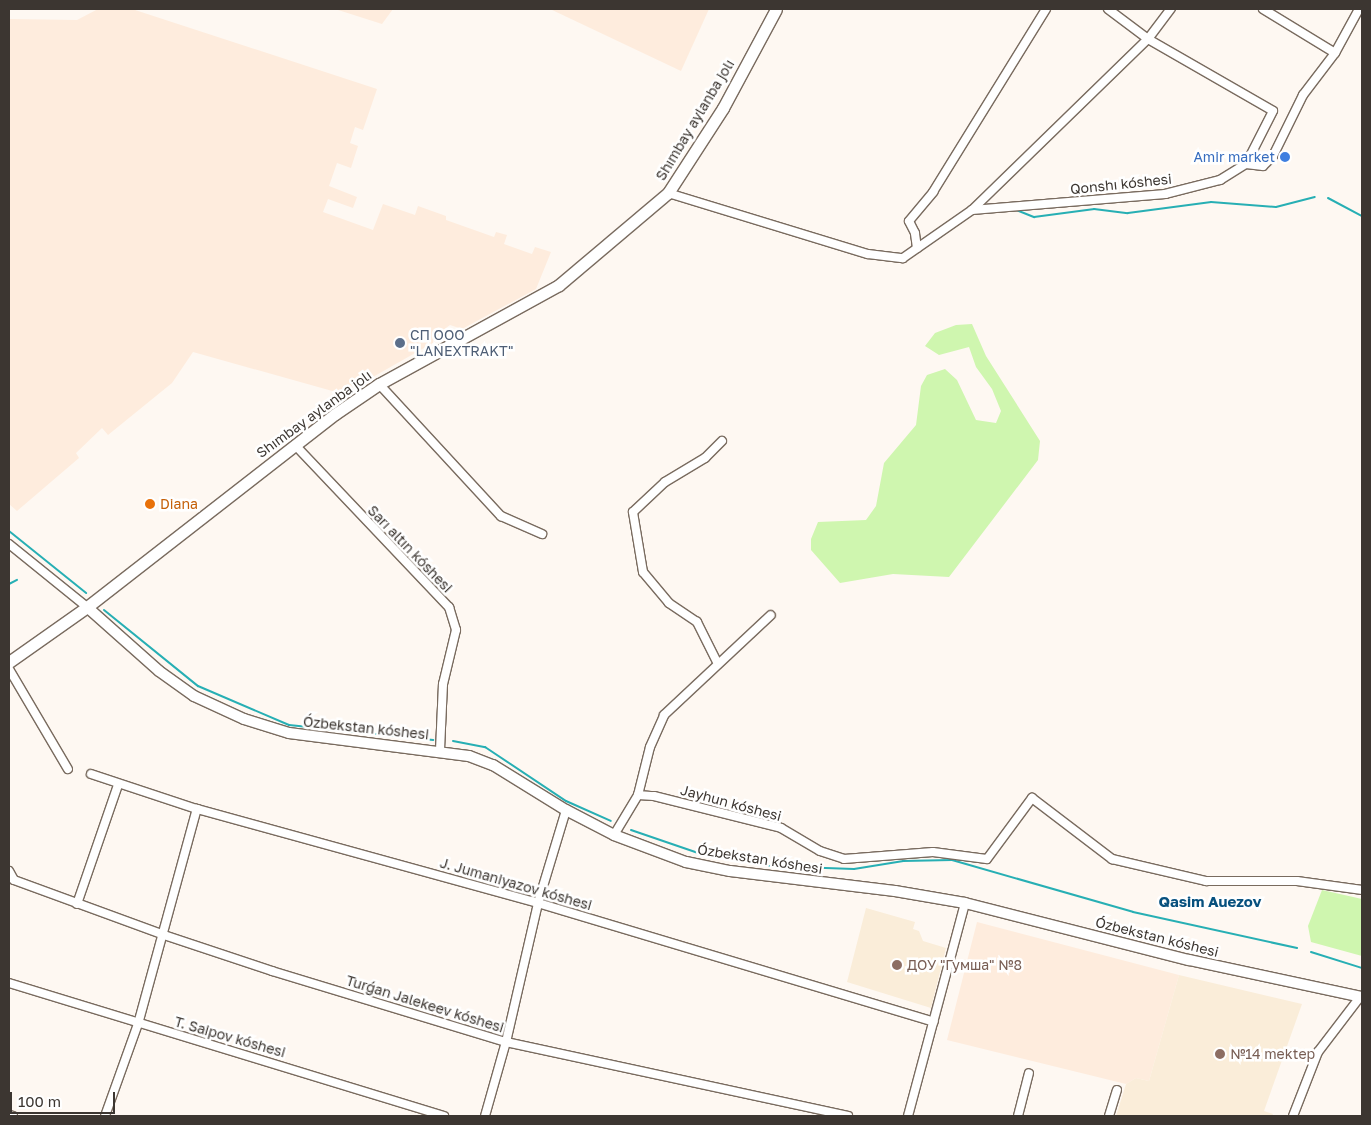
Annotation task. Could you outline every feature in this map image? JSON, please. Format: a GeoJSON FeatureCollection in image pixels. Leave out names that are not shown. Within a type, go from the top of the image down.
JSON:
{"type":"FeatureCollection","features":[{"type":"Feature","properties":{"kind":"main road","name":"Shımbay aylanba jolı"},"geometry":{"type":"LineString","coordinates":[[9,662],[87,607],[295,445],[379,384],[559,285],[668,193],[723,108],[776,9]]}},
{"type":"Feature","properties":{"kind":"street"},"geometry":{"type":"LineString","coordinates":[[916,248],[915,233],[909,221],[933,192],[1046,9]]}},
{"type":"Feature","properties":{"kind":"street"},"geometry":{"type":"LineString","coordinates":[[1108,9],[1148,39],[1273,111],[1246,164]]}},
{"type":"Feature","properties":{"kind":"street","name":"Qonshı kóshesi"},"geometry":{"type":"LineString","coordinates":[[668,193],[868,254],[903,258],[972,210],[1148,39],[1171,9]]}},
{"type":"Feature","properties":{"kind":"street"},"geometry":{"type":"LineString","coordinates":[[1263,9],[1335,53]]}},
{"type":"Feature","properties":{"kind":"street","name":"Qonshı kóshesi"},"geometry":{"type":"LineString","coordinates":[[972,210],[1165,194],[1220,180],[1246,164],[1263,166],[1274,156],[1303,95],[1335,53],[1359,9]]}},
{"type":"Feature","properties":{"kind":"street"},"geometry":{"type":"LineString","coordinates":[[379,384],[501,516],[542,534]]}},
{"type":"Feature","properties":{"kind":"street"},"geometry":{"type":"LineString","coordinates":[[717,662],[697,622],[669,603],[643,572],[633,512],[665,482],[705,458],[722,441]]}},
{"type":"Feature","properties":{"kind":"street","name":"Sarı altın kóshesi"},"geometry":{"type":"LineString","coordinates":[[295,445],[449,607],[456,630],[443,684],[440,750]]}},
{"type":"Feature","properties":{"kind":"street"},"geometry":{"type":"LineString","coordinates":[[9,544],[87,607]]}},
{"type":"Feature","properties":{"kind":"street","name":"Ózbekstan kóshesi"},"geometry":{"type":"LineString","coordinates":[[87,607],[159,671],[194,696],[244,719],[289,733],[440,750],[493,765],[566,810],[614,835],[686,862],[730,871],[895,891],[965,904],[1189,960],[1361,997]]}},
{"type":"Feature","properties":{"kind":"street"},"geometry":{"type":"LineString","coordinates":[[614,835],[638,795],[650,747],[664,715],[717,662],[771,615]]}},
{"type":"Feature","properties":{"kind":"street"},"geometry":{"type":"LineString","coordinates":[[9,669],[68,769]]}},
{"type":"Feature","properties":{"kind":"street","name":"J. Jumaniyazov kóshesi"},"geometry":{"type":"LineString","coordinates":[[91,774],[118,785],[197,809],[538,903],[934,1022]]}},
{"type":"Feature","properties":{"kind":"street"},"geometry":{"type":"LineString","coordinates":[[77,904],[118,785]]}},
{"type":"Feature","properties":{"kind":"street","name":"Jayhun kóshesi"},"geometry":{"type":"LineString","coordinates":[[638,795],[654,796],[781,828],[820,851],[844,859],[933,852],[987,859],[1032,798],[1112,859],[1206,881],[1296,882],[1362,890]]}},
{"type":"Feature","properties":{"kind":"street"},"geometry":{"type":"LineString","coordinates":[[105,1116],[138,1024],[164,935],[197,809]]}},
{"type":"Feature","properties":{"kind":"street"},"geometry":{"type":"LineString","coordinates":[[485,1116],[506,1042],[538,903],[566,810]]}},
{"type":"Feature","properties":{"kind":"street","name":"Turǵan Jalekeev kóshesi"},"geometry":{"type":"LineString","coordinates":[[9,871],[14,880],[164,935],[272,971],[506,1042],[848,1116]]}},
{"type":"Feature","properties":{"kind":"street"},"geometry":{"type":"LineString","coordinates":[[908,1116],[965,904]]}},
{"type":"Feature","properties":{"kind":"street","name":"T. Saipov kóshesi"},"geometry":{"type":"LineString","coordinates":[[9,983],[138,1024],[328,1078],[444,1116]]}},
{"type":"Feature","properties":{"kind":"street"},"geometry":{"type":"LineString","coordinates":[[1293,1116],[1318,1052],[1361,997]]}},
{"type":"Feature","properties":{"kind":"street"},"geometry":{"type":"LineString","coordinates":[[1018,1116],[1029,1072]]}},
{"type":"Feature","properties":{"kind":"street"},"geometry":{"type":"LineString","coordinates":[[1109,1116],[1117,1090]]}},
{"type":"Feature","properties":{"kind":"street"},"geometry":{"type":"LineString","coordinates":[[9,1115],[13,1116]]}},
{"type":"Feature","properties":{"kind":"shaded area"},"geometry":{"type":"Polygon","coordinates":[[[98,9],[132,9],[377,89],[363,130],[355,127],[350,143],[358,146],[351,168],[337,163],[329,186],[357,197],[353,208],[328,199],[323,212],[373,230],[383,204],[415,215],[418,206],[446,216],[446,220],[494,237],[496,232],[507,235],[504,244],[532,254],[535,247],[551,252],[536,289],[462,329],[450,325],[439,333],[438,340],[343,394],[193,352],[172,383],[108,435],[102,428],[76,453],[79,458],[17,511],[9,504],[9,19],[77,20],[98,9]]]}},
{"type":"Feature","properties":{"kind":"shaded area"},"geometry":{"type":"Polygon","coordinates":[[[335,9],[393,9],[382,24],[335,9]]]}},
{"type":"Feature","properties":{"kind":"shaded area"},"geometry":{"type":"Polygon","coordinates":[[[550,9],[709,9],[681,71],[550,9]]]}},
{"type":"Feature","properties":{"kind":"shaded area","name":"ДОУ \"Гумша\" №8"},"geometry":{"type":"Polygon","coordinates":[[[866,908],[915,922],[913,929],[919,931],[923,941],[946,948],[931,1008],[847,982],[866,908]]]}},
{"type":"Feature","properties":{"kind":"shaded area"},"geometry":{"type":"Polygon","coordinates":[[[977,922],[1179,975],[1149,1081],[1136,1078],[1126,1084],[947,1040],[977,922]]]}},
{"type":"Feature","properties":{"kind":"shaded area","name":"№14 mektep"},"geometry":{"type":"Polygon","coordinates":[[[1179,975],[1302,1004],[1264,1111],[1273,1114],[1272,1116],[1116,1116],[1126,1084],[1136,1078],[1149,1081],[1179,975]]]}},
{"type":"Feature","properties":{"kind":"green space"},"geometry":{"type":"Polygon","coordinates":[[[972,324],[986,356],[1040,441],[1038,460],[949,577],[893,574],[840,583],[811,550],[811,539],[818,522],[866,520],[876,506],[884,463],[916,425],[921,386],[927,375],[945,369],[957,380],[976,420],[996,423],[1001,411],[992,389],[976,367],[969,347],[939,355],[925,346],[935,333],[956,325],[972,324]]]}},
{"type":"Feature","properties":{"kind":"green space"},"geometry":{"type":"Polygon","coordinates":[[[1322,890],[1362,899],[1362,956],[1311,942],[1308,926],[1322,890]]]}},
{"type":"Feature","properties":{"kind":"waterway"},"geometry":{"type":"LineString","coordinates":[[1014,209],[1034,217],[1094,209],[1128,213],[1211,202],[1276,207],[1315,197]]}},
{"type":"Feature","properties":{"kind":"waterway"},"geometry":{"type":"LineString","coordinates":[[1328,198],[1362,216]]}},
{"type":"Feature","properties":{"kind":"waterway"},"geometry":{"type":"LineString","coordinates":[[9,531],[86,593]]}},
{"type":"Feature","properties":{"kind":"waterway"},"geometry":{"type":"LineString","coordinates":[[9,584],[17,580]]}},
{"type":"Feature","properties":{"kind":"waterway"},"geometry":{"type":"LineString","coordinates":[[104,610],[198,686],[289,725],[433,740]]}},
{"type":"Feature","properties":{"kind":"waterway"},"geometry":{"type":"LineString","coordinates":[[453,741],[485,747],[566,801],[611,821]]}},
{"type":"Feature","properties":{"kind":"waterway"},"geometry":{"type":"LineString","coordinates":[[631,830],[698,853],[769,866],[854,869],[903,861],[952,860],[1133,912],[1297,948]]}},
{"type":"Feature","properties":{"kind":"waterway"},"geometry":{"type":"LineString","coordinates":[[1311,952],[1362,968]]}},
{"type":"Feature","properties":{"kind":"place","name":"Amir market"},"geometry":{"type":"Point","coordinates":[1285,157]}},
{"type":"Feature","properties":{"kind":"place","name":"СП ООО \"LANEXTRAKT\""},"geometry":{"type":"Point","coordinates":[400,343]}},
{"type":"Feature","properties":{"kind":"place","name":"Diana"},"geometry":{"type":"Point","coordinates":[150,504]}},
{"type":"Feature","properties":{"kind":"place","name":"ДОУ \"Гумша\" №8"},"geometry":{"type":"Point","coordinates":[897,965]}},
{"type":"Feature","properties":{"kind":"place","name":"№14 mektep"},"geometry":{"type":"Point","coordinates":[1220,1054]}},
{"type":"Feature","properties":{"kind":"district","name":"Qasim Auezov"},"geometry":{"type":"Point","coordinates":[1210,902]}}]}
